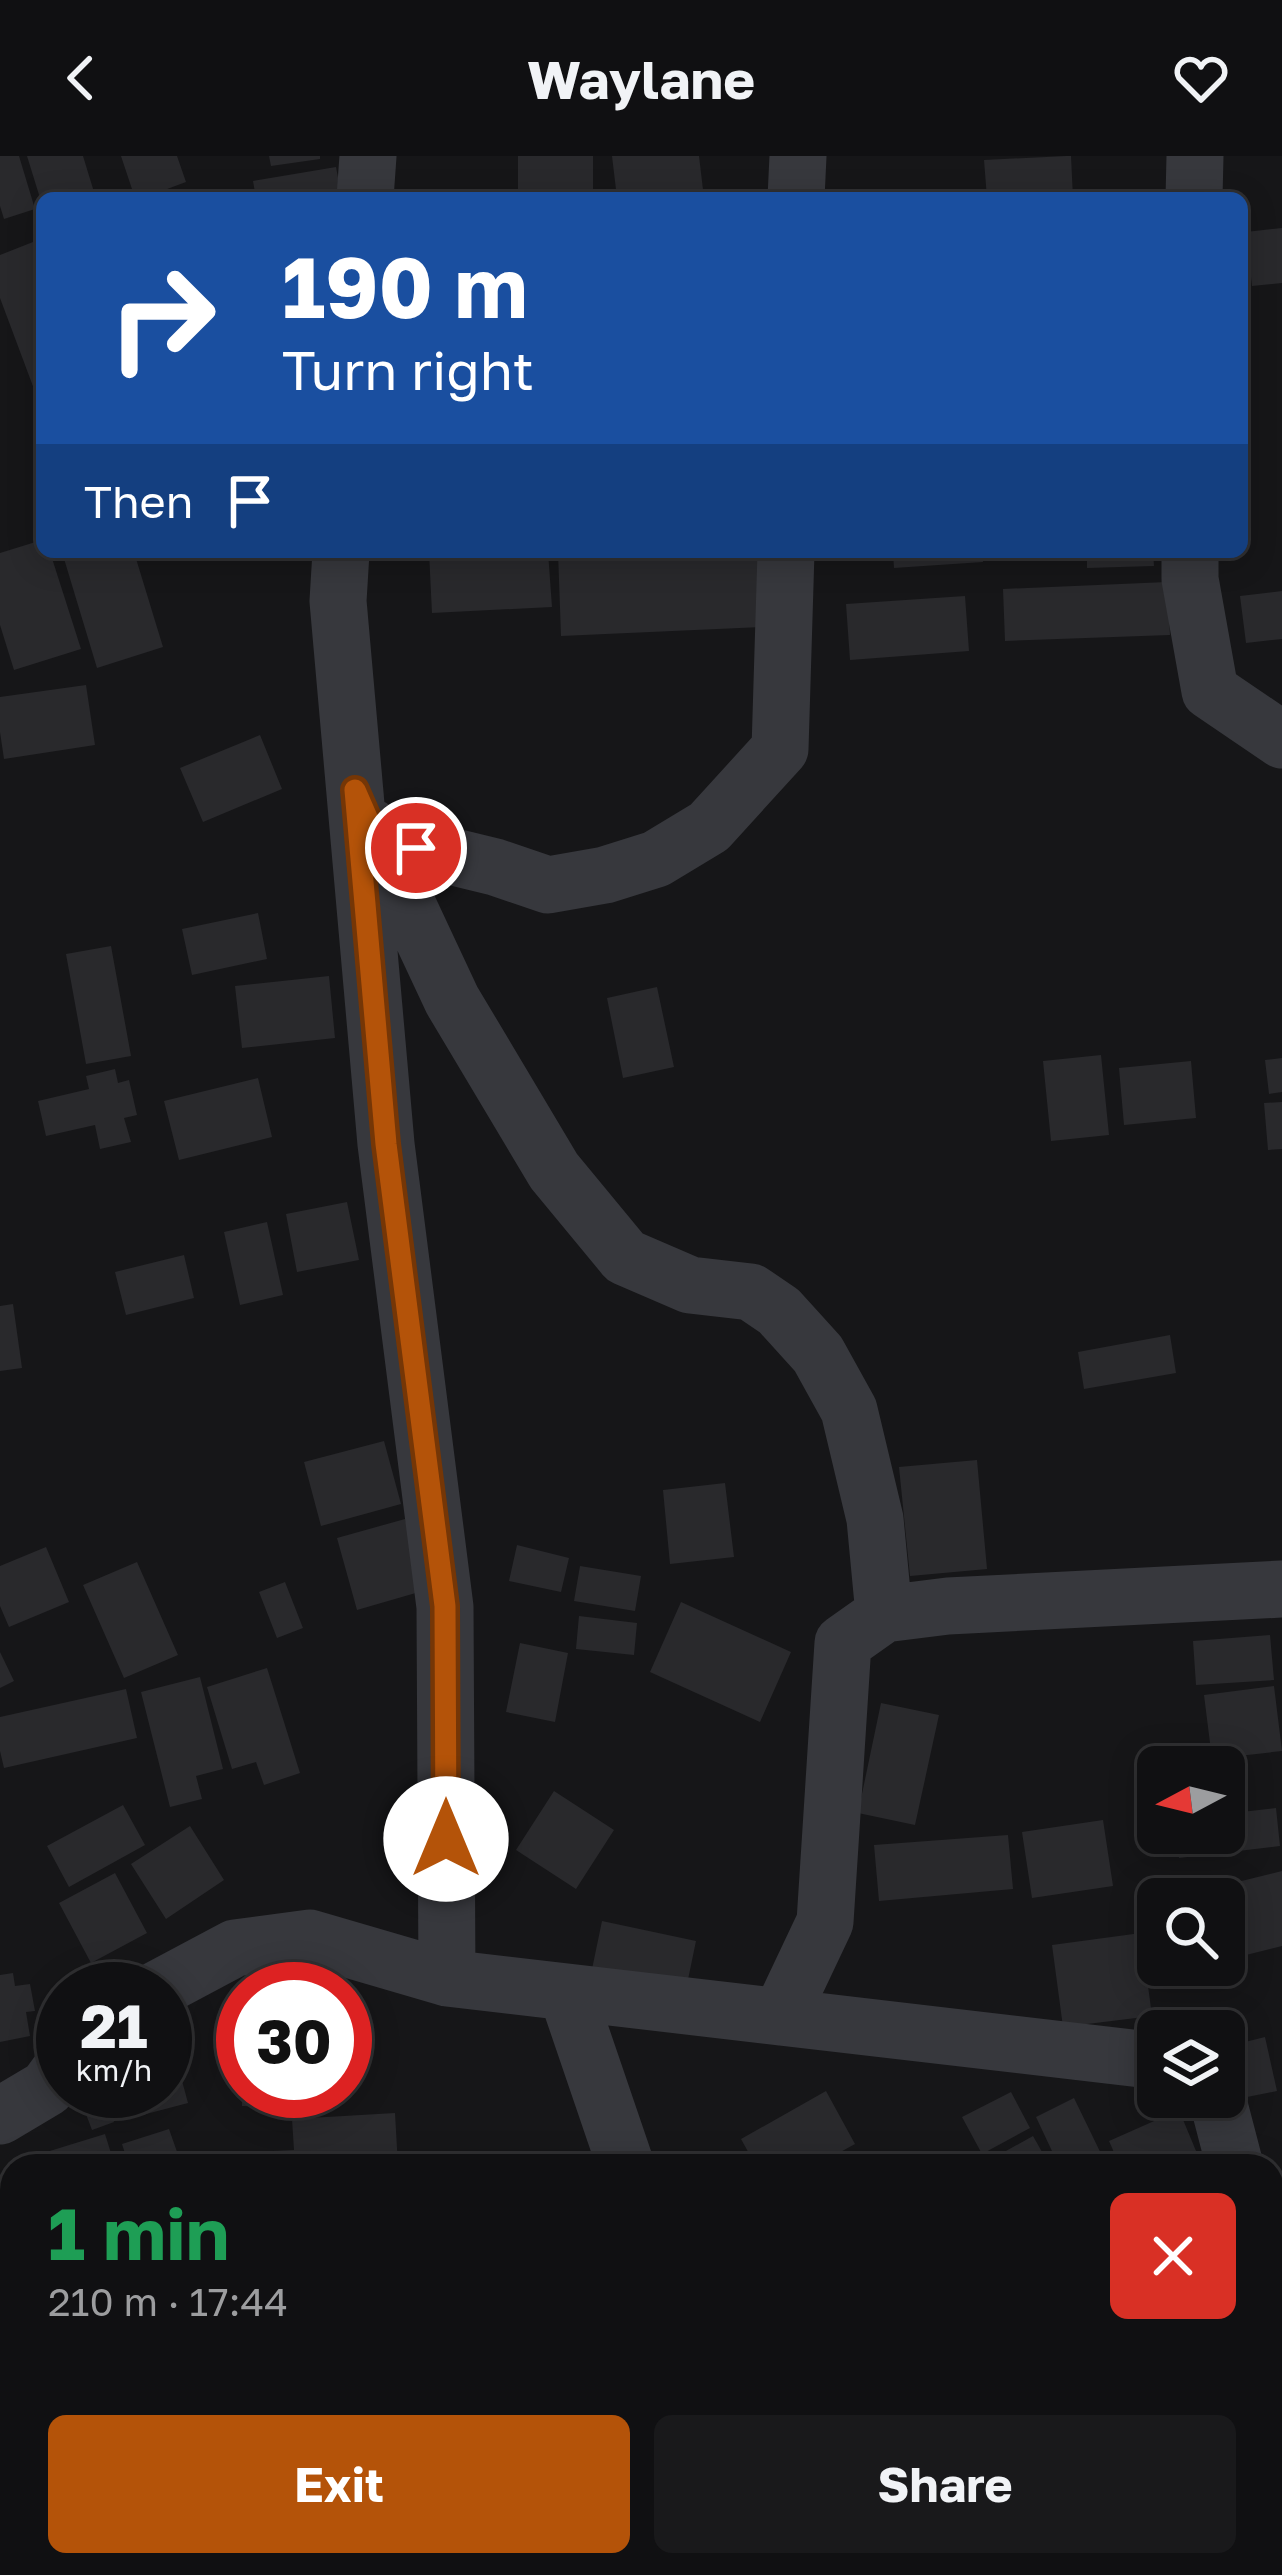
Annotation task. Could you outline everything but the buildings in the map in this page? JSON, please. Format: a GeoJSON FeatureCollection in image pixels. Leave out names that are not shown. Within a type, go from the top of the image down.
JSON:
{"type":"FeatureCollection","features":[{"type":"Feature","properties":{"kind":"street"},"geometry":{"type":"LineString","coordinates":[[365,192],[368,156]]}},
{"type":"Feature","properties":{"kind":"street"},"geometry":{"type":"LineString","coordinates":[[796,192],[797,156]]}},
{"type":"Feature","properties":{"kind":"street"},"geometry":{"type":"LineString","coordinates":[[1194,192],[1195,156]]}},
{"type":"Feature","properties":{"kind":"street"},"geometry":{"type":"LineString","coordinates":[[341,558],[338,601],[366,814],[386,1144],[445,1606],[447,1978]]}},
{"type":"Feature","properties":{"kind":"street"},"geometry":{"type":"LineString","coordinates":[[366,814],[548,885],[605,875],[656,859],[709,827],[780,748],[786,558]]}},
{"type":"Feature","properties":{"kind":"street"},"geometry":{"type":"LineString","coordinates":[[1190,558],[1210,691],[1282,740]]}},
{"type":"Feature","properties":{"kind":"street"},"geometry":{"type":"LineString","coordinates":[[366,814],[474,1038],[554,1171],[625,1257],[690,1285],[751,1292],[779,1311],[818,1354],[850,1410],[875,1519],[884,1614]]}},
{"type":"Feature","properties":{"kind":"street"},"geometry":{"type":"LineString","coordinates":[[780,2018],[824,1922],[843,1643],[884,1614],[948,1606],[1282,1589]]}},
{"type":"Feature","properties":{"kind":"street"},"geometry":{"type":"LineString","coordinates":[[192,1971],[235,1948],[310,1938],[447,1978],[1137,2059]]}},
{"type":"Feature","properties":{"kind":"street"},"geometry":{"type":"LineString","coordinates":[[567,1993],[622,2154]]}},
{"type":"Feature","properties":{"kind":"street"},"geometry":{"type":"LineString","coordinates":[[0,2116],[36,2094]]}},
{"type":"Feature","properties":{"kind":"street"},"geometry":{"type":"LineString","coordinates":[[1222,2118],[1232,2154]]}},
{"type":"Feature","properties":{"kind":"route"},"geometry":{"type":"LineString","coordinates":[[416,848],[376,838],[355,790],[386,1144],[445,1606],[446,1839]]}}]}
